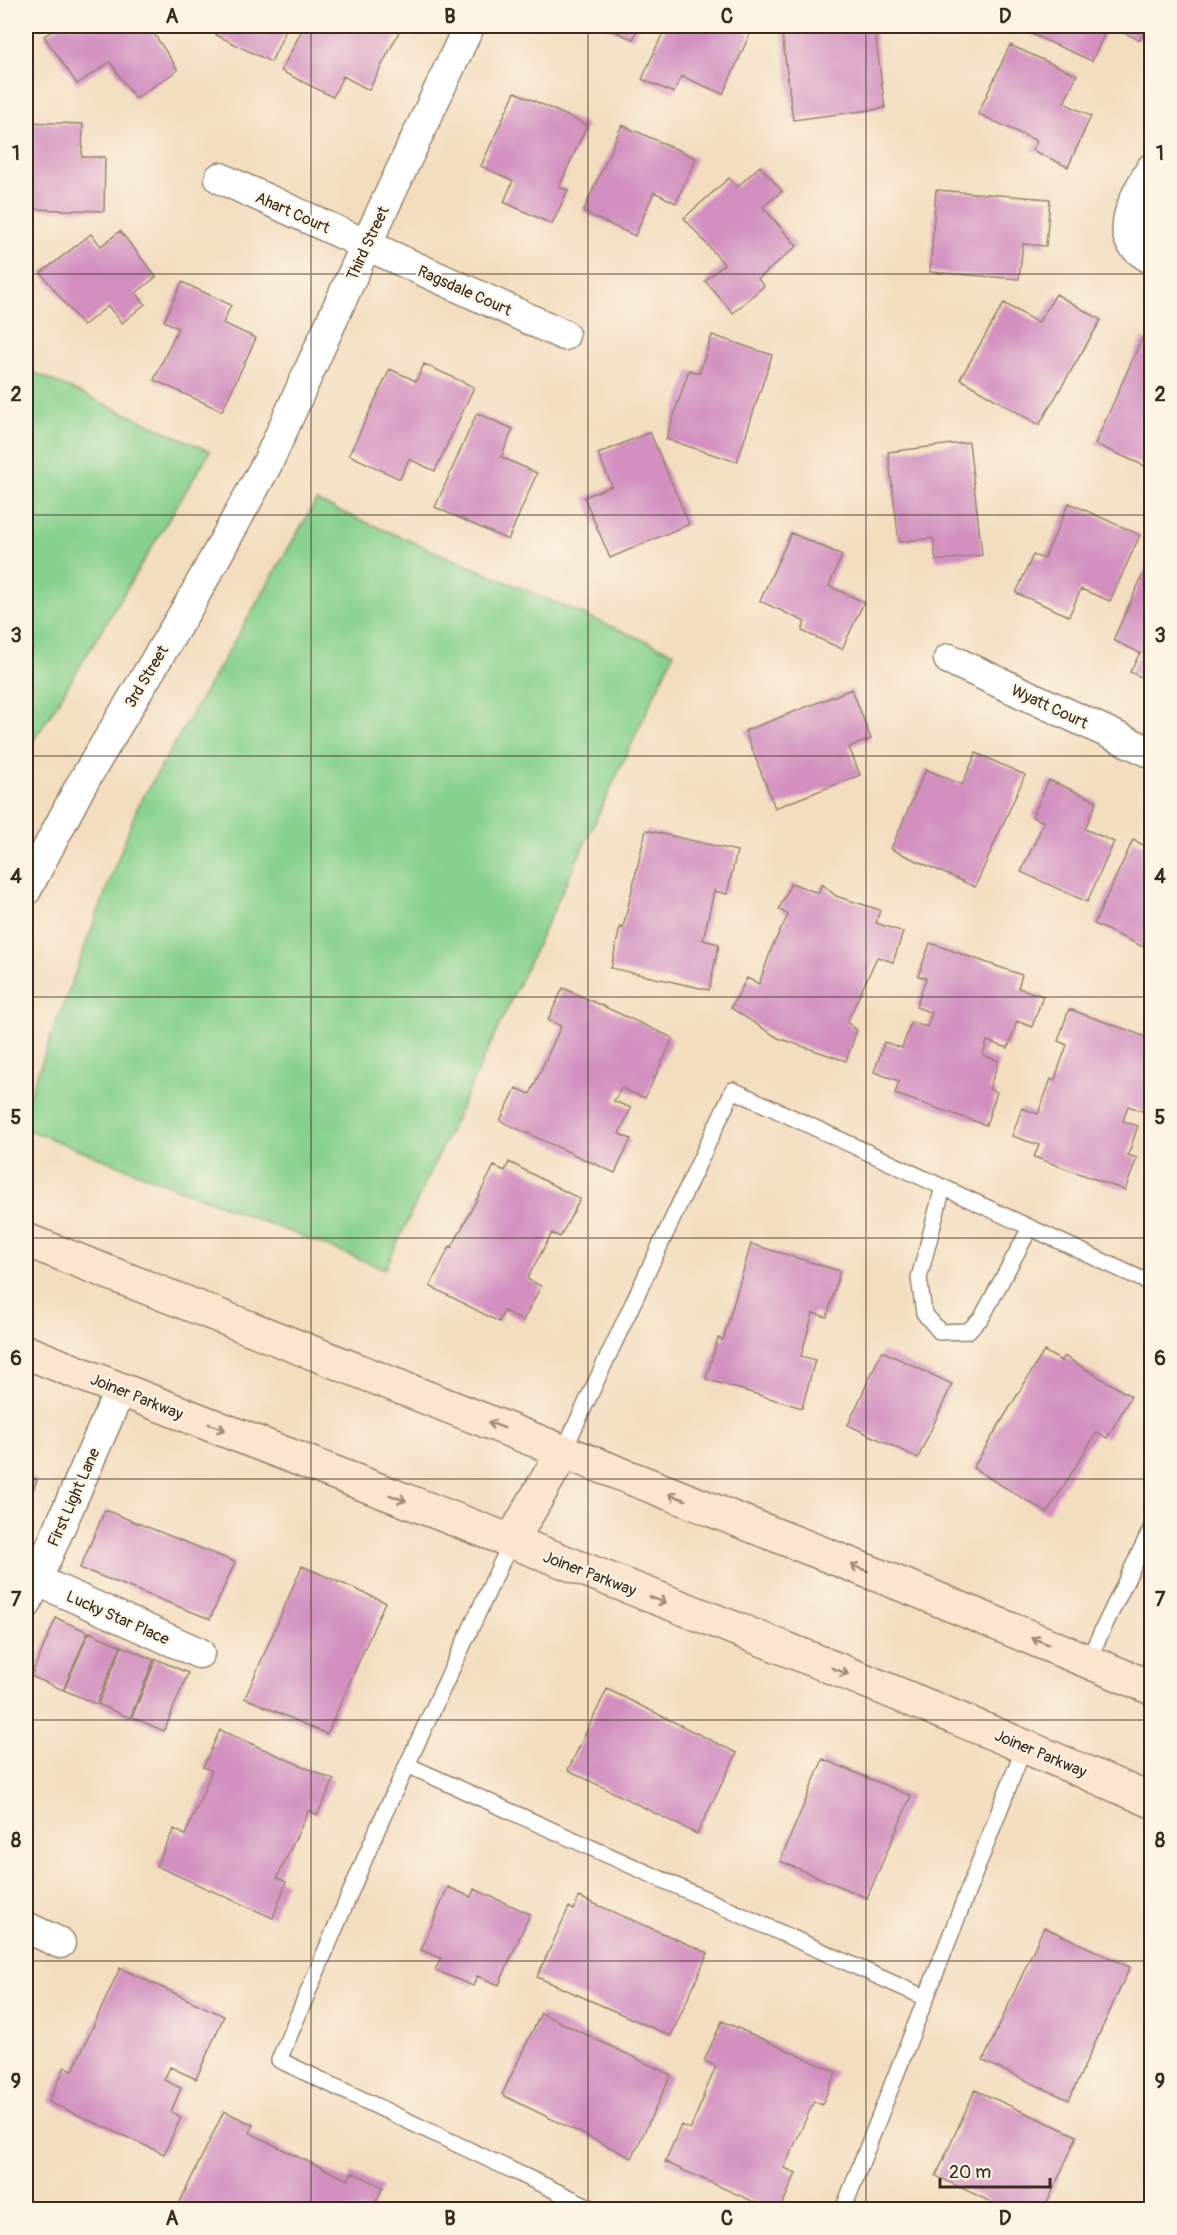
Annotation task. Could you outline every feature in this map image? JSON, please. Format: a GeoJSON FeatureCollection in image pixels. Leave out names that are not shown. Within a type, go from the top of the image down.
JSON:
{"type":"FeatureCollection","features":[{"type":"Feature","properties":{"kind":"main road"},"geometry":{"type":"LineString","coordinates":[[26,1240],[1088,1660],[1152,1688]]}},
{"type":"Feature","properties":{"kind":"main road","name":"Joiner Parkway"},"geometry":{"type":"LineString","coordinates":[[26,1352],[1025,1745],[1152,1801]]}},
{"type":"Feature","properties":{"kind":"main road"},"geometry":{"type":"LineString","coordinates":[[511,1542],[563,1452]]}},
{"type":"Feature","properties":{"kind":"street","name":"Third Street"},"geometry":{"type":"LineString","coordinates":[[268,462],[366,245],[469,26]]}},
{"type":"Feature","properties":{"kind":"street"},"geometry":{"type":"LineString","coordinates":[[1152,168],[1137,193],[1129,222],[1129,238],[1139,251],[1152,259]]}},
{"type":"Feature","properties":{"kind":"street","name":"Ahart Court"},"geometry":{"type":"LineString","coordinates":[[220,178],[366,245]]}},
{"type":"Feature","properties":{"kind":"street","name":"Ragsdale Court"},"geometry":{"type":"LineString","coordinates":[[366,245],[564,335]]}},
{"type":"Feature","properties":{"kind":"street","name":"3rd Street"},"geometry":{"type":"LineString","coordinates":[[26,890],[80,787],[189,605],[268,462]]}},
{"type":"Feature","properties":{"kind":"street","name":"Wyatt Court"},"geometry":{"type":"LineString","coordinates":[[949,659],[1152,753]]}},
{"type":"Feature","properties":{"kind":"street","name":"First Light Lane"},"geometry":{"type":"LineString","coordinates":[[29,1588],[120,1390]]}},
{"type":"Feature","properties":{"kind":"street","name":"Lucky Star Place"},"geometry":{"type":"LineString","coordinates":[[29,1588],[199,1653]]}},
{"type":"Feature","properties":{"kind":"street"},"geometry":{"type":"LineString","coordinates":[[26,1927],[60,1943]]}},
{"type":"Feature","properties":{"kind":"lane"},"geometry":{"type":"LineString","coordinates":[[563,1452],[732,1090],[1152,1284]]}},
{"type":"Feature","properties":{"kind":"lane"},"geometry":{"type":"LineString","coordinates":[[943,1187],[919,1278],[924,1313],[940,1332],[968,1331],[982,1317],[1030,1228]]}},
{"type":"Feature","properties":{"kind":"lane"},"geometry":{"type":"LineString","coordinates":[[1088,1660],[1152,1527]]}},
{"type":"Feature","properties":{"kind":"lane"},"geometry":{"type":"LineString","coordinates":[[511,1542],[380,1822],[279,2060],[596,2210]]}},
{"type":"Feature","properties":{"kind":"lane"},"geometry":{"type":"LineString","coordinates":[[843,2210],[1025,1745]]}},
{"type":"Feature","properties":{"kind":"lane"},"geometry":{"type":"LineString","coordinates":[[406,1765],[926,1998]]}},
{"type":"Feature","properties":{"kind":"green space"},"geometry":{"type":"Polygon","coordinates":[[[26,369],[210,451],[49,717],[26,751],[26,369]]]}},
{"type":"Feature","properties":{"kind":"green space"},"geometry":{"type":"Polygon","coordinates":[[[316,501],[674,653],[385,1269],[26,1129],[26,1104],[137,808],[316,501]]]}},
{"type":"Feature","properties":{"kind":"building"},"geometry":{"type":"Polygon","coordinates":[[[60,26],[149,26],[178,70],[135,99],[110,62],[77,84],[44,36],[60,26]]]}},
{"type":"Feature","properties":{"kind":"building"},"geometry":{"type":"Polygon","coordinates":[[[220,26],[288,26],[271,62],[216,35],[220,26]]]}},
{"type":"Feature","properties":{"kind":"building"},"geometry":{"type":"Polygon","coordinates":[[[304,26],[402,26],[369,90],[343,76],[333,97],[281,71],[304,26]]]}},
{"type":"Feature","properties":{"kind":"building"},"geometry":{"type":"Polygon","coordinates":[[[602,26],[639,26],[633,39],[602,26]]]}},
{"type":"Feature","properties":{"kind":"building"},"geometry":{"type":"Polygon","coordinates":[[[666,26],[734,26],[750,34],[723,94],[681,76],[674,93],[642,79],[666,26]]]}},
{"type":"Feature","properties":{"kind":"building"},"geometry":{"type":"Polygon","coordinates":[[[781,26],[874,26],[885,108],[793,120],[781,26]]]}},
{"type":"Feature","properties":{"kind":"building"},"geometry":{"type":"Polygon","coordinates":[[[933,26],[946,26],[944,31],[933,26]]]}},
{"type":"Feature","properties":{"kind":"building"},"geometry":{"type":"Polygon","coordinates":[[[1013,26],[1108,26],[1092,61],[1013,26]]]}},
{"type":"Feature","properties":{"kind":"building"},"geometry":{"type":"Polygon","coordinates":[[[1108,26],[1147,26],[1140,40],[1108,26]]]}},
{"type":"Feature","properties":{"kind":"building"},"geometry":{"type":"Polygon","coordinates":[[[1010,45],[1077,75],[1064,103],[1091,116],[1068,167],[1032,150],[1037,141],[978,114],[1010,45]]]}},
{"type":"Feature","properties":{"kind":"building"},"geometry":{"type":"Polygon","coordinates":[[[515,92],[587,125],[559,187],[568,190],[552,224],[504,202],[513,181],[481,166],[515,92]]]}},
{"type":"Feature","properties":{"kind":"building"},"geometry":{"type":"Polygon","coordinates":[[[26,122],[83,124],[82,157],[105,157],[104,211],[26,209],[26,122]]]}},
{"type":"Feature","properties":{"kind":"building"},"geometry":{"type":"Polygon","coordinates":[[[622,125],[696,158],[676,203],[654,192],[635,236],[583,212],[622,125]]]}},
{"type":"Feature","properties":{"kind":"building"},"geometry":{"type":"Polygon","coordinates":[[[760,166],[782,191],[763,207],[797,246],[758,279],[764,286],[733,313],[705,281],[724,264],[684,218],[729,178],[737,187],[760,166]]]}},
{"type":"Feature","properties":{"kind":"building"},"geometry":{"type":"Polygon","coordinates":[[[936,190],[1050,199],[1046,246],[1023,244],[1019,279],[930,272],[936,190]]]}},
{"type":"Feature","properties":{"kind":"building"},"geometry":{"type":"Polygon","coordinates":[[[120,231],[156,277],[136,293],[145,304],[122,323],[108,306],[83,326],[41,273],[91,234],[101,246],[120,231]]]}},
{"type":"Feature","properties":{"kind":"building"},"geometry":{"type":"Polygon","coordinates":[[[182,282],[231,305],[223,323],[256,338],[222,411],[154,380],[178,328],[164,321],[182,282]]]}},
{"type":"Feature","properties":{"kind":"building"},"geometry":{"type":"Polygon","coordinates":[[[1056,294],[1101,320],[1039,425],[960,379],[1004,303],[1038,323],[1056,294]]]}},
{"type":"Feature","properties":{"kind":"building"},"geometry":{"type":"Polygon","coordinates":[[[712,335],[772,355],[737,462],[666,439],[689,370],[699,373],[712,335]]]}},
{"type":"Feature","properties":{"kind":"building"},"geometry":{"type":"Polygon","coordinates":[[[1142,338],[1152,343],[1152,469],[1095,444],[1142,338]]]}},
{"type":"Feature","properties":{"kind":"building"},"geometry":{"type":"Polygon","coordinates":[[[424,364],[474,387],[435,471],[409,459],[400,479],[349,455],[390,369],[416,381],[424,364]]]}},
{"type":"Feature","properties":{"kind":"building"},"geometry":{"type":"Polygon","coordinates":[[[477,413],[513,429],[501,457],[537,473],[508,540],[435,507],[477,413]]]}},
{"type":"Feature","properties":{"kind":"building"},"geometry":{"type":"Polygon","coordinates":[[[650,432],[689,524],[610,558],[584,497],[612,486],[598,454],[650,432]]]}},
{"type":"Feature","properties":{"kind":"building"},"geometry":{"type":"Polygon","coordinates":[[[969,442],[982,555],[936,561],[933,538],[899,542],[888,452],[969,442]]]}},
{"type":"Feature","properties":{"kind":"building"},"geometry":{"type":"Polygon","coordinates":[[[1069,503],[1140,535],[1110,601],[1081,589],[1069,616],[1016,593],[1033,555],[1044,559],[1069,503]]]}},
{"type":"Feature","properties":{"kind":"building"},"geometry":{"type":"Polygon","coordinates":[[[791,533],[842,555],[829,586],[864,602],[842,649],[802,631],[805,622],[760,601],[791,533]]]}},
{"type":"Feature","properties":{"kind":"building"},"geometry":{"type":"Polygon","coordinates":[[[1152,555],[1152,682],[1130,672],[1140,653],[1113,640],[1152,555]]]}},
{"type":"Feature","properties":{"kind":"building"},"geometry":{"type":"Polygon","coordinates":[[[852,689],[871,739],[849,747],[860,775],[775,808],[745,731],[852,689]]]}},
{"type":"Feature","properties":{"kind":"building"},"geometry":{"type":"Polygon","coordinates":[[[976,753],[1025,775],[975,887],[891,849],[926,769],[962,785],[976,753]]]}},
{"type":"Feature","properties":{"kind":"building"},"geometry":{"type":"Polygon","coordinates":[[[1049,780],[1097,801],[1085,829],[1114,842],[1087,902],[1021,872],[1044,822],[1032,817],[1049,780]]]}},
{"type":"Feature","properties":{"kind":"building"},"geometry":{"type":"Polygon","coordinates":[[[646,830],[737,851],[727,894],[714,891],[703,940],[719,944],[709,990],[611,968],[646,830]]]}},
{"type":"Feature","properties":{"kind":"building"},"geometry":{"type":"Polygon","coordinates":[[[1133,840],[1152,849],[1152,951],[1094,924],[1133,840]]]}},
{"type":"Feature","properties":{"kind":"building"},"geometry":{"type":"Polygon","coordinates":[[[791,883],[818,893],[822,884],[836,896],[880,910],[876,923],[903,932],[893,962],[877,957],[847,1022],[857,1030],[846,1061],[778,1038],[731,1008],[747,978],[759,984],[772,947],[788,915],[779,909],[791,883]]]}},
{"type":"Feature","properties":{"kind":"building"},"geometry":{"type":"Polygon","coordinates":[[[930,943],[1022,975],[1018,988],[1043,996],[1032,1027],[1017,1021],[1008,1048],[987,1041],[983,1055],[999,1061],[989,1089],[997,1092],[986,1125],[895,1094],[899,1081],[874,1072],[884,1042],[902,1048],[911,1022],[927,1027],[932,1013],[916,1007],[926,978],[918,976],[930,943]]]}},
{"type":"Feature","properties":{"kind":"building"},"geometry":{"type":"Polygon","coordinates":[[[563,988],[673,1038],[645,1098],[621,1088],[614,1101],[631,1108],[619,1134],[631,1139],[615,1173],[500,1121],[516,1088],[530,1094],[561,1026],[548,1020],[563,988]]]}},
{"type":"Feature","properties":{"kind":"building"},"geometry":{"type":"Polygon","coordinates":[[[1069,1009],[1152,1039],[1152,1103],[1148,1113],[1128,1106],[1123,1121],[1138,1126],[1128,1155],[1137,1158],[1125,1190],[1034,1157],[1039,1145],[1012,1136],[1022,1108],[1038,1114],[1051,1079],[1054,1081],[1067,1045],[1058,1041],[1069,1009]]]}},
{"type":"Feature","properties":{"kind":"building"},"geometry":{"type":"Polygon","coordinates":[[[509,1162],[580,1199],[560,1237],[552,1233],[527,1279],[541,1286],[523,1321],[504,1311],[499,1322],[430,1286],[494,1166],[505,1171],[509,1162]]]}},
{"type":"Feature","properties":{"kind":"building"},"geometry":{"type":"Polygon","coordinates":[[[751,1244],[840,1271],[827,1317],[813,1313],[801,1356],[815,1360],[802,1408],[706,1379],[718,1338],[723,1340],[751,1244]]]}},
{"type":"Feature","properties":{"kind":"building"},"geometry":{"type":"Polygon","coordinates":[[[882,1351],[952,1384],[918,1458],[848,1425],[882,1351]]]}},
{"type":"Feature","properties":{"kind":"building"},"geometry":{"type":"Polygon","coordinates":[[[1044,1351],[1061,1361],[1064,1356],[1131,1396],[1107,1438],[1097,1432],[1047,1513],[973,1468],[1044,1351]]]}},
{"type":"Feature","properties":{"kind":"building"},"geometry":{"type":"Polygon","coordinates":[[[26,1475],[37,1480],[26,1507],[26,1475]]]}},
{"type":"Feature","properties":{"kind":"building"},"geometry":{"type":"Polygon","coordinates":[[[105,1510],[235,1562],[210,1619],[80,1568],[105,1510]]]}},
{"type":"Feature","properties":{"kind":"building"},"geometry":{"type":"Polygon","coordinates":[[[302,1566],[385,1602],[327,1734],[245,1698],[302,1566]]]}},
{"type":"Feature","properties":{"kind":"building"},"geometry":{"type":"Polygon","coordinates":[[[56,1618],[88,1632],[63,1690],[31,1676],[56,1618]]]}},
{"type":"Feature","properties":{"kind":"building"},"geometry":{"type":"Polygon","coordinates":[[[89,1632],[121,1646],[96,1704],[64,1690],[89,1632]]]}},
{"type":"Feature","properties":{"kind":"building"},"geometry":{"type":"Polygon","coordinates":[[[122,1646],[154,1660],[130,1718],[98,1704],[122,1646]]]}},
{"type":"Feature","properties":{"kind":"building"},"geometry":{"type":"Polygon","coordinates":[[[156,1659],[188,1673],[164,1731],[132,1717],[156,1659]]]}},
{"type":"Feature","properties":{"kind":"building"},"geometry":{"type":"Polygon","coordinates":[[[607,1689],[737,1753],[697,1834],[568,1770],[607,1689]]]}},
{"type":"Feature","properties":{"kind":"building"},"geometry":{"type":"Polygon","coordinates":[[[220,1730],[334,1780],[317,1815],[309,1810],[277,1878],[286,1882],[273,1918],[156,1866],[174,1829],[185,1835],[212,1771],[203,1767],[220,1730]]]}},
{"type":"Feature","properties":{"kind":"building"},"geometry":{"type":"Polygon","coordinates":[[[823,1759],[911,1796],[867,1898],[780,1861],[823,1759]]]}},
{"type":"Feature","properties":{"kind":"building"},"geometry":{"type":"Polygon","coordinates":[[[448,1887],[471,1897],[474,1889],[530,1914],[499,1985],[477,1976],[473,1986],[435,1970],[441,1958],[421,1950],[448,1887]]]}},
{"type":"Feature","properties":{"kind":"building"},"geometry":{"type":"Polygon","coordinates":[[[579,1897],[708,1953],[671,2036],[537,1977],[569,1907],[574,1910],[579,1897]]]}},
{"type":"Feature","properties":{"kind":"building"},"geometry":{"type":"Polygon","coordinates":[[[1044,1927],[1130,1967],[1069,2100],[983,2061],[1044,1927]]]}},
{"type":"Feature","properties":{"kind":"building"},"geometry":{"type":"Polygon","coordinates":[[[120,1968],[224,2016],[196,2079],[170,2067],[164,2080],[181,2088],[171,2112],[181,2117],[164,2154],[49,2102],[65,2067],[73,2070],[120,1968]]]}},
{"type":"Feature","properties":{"kind":"building"},"geometry":{"type":"Polygon","coordinates":[[[541,2013],[671,2075],[632,2158],[502,2095],[541,2013]]]}},
{"type":"Feature","properties":{"kind":"building"},"geometry":{"type":"Polygon","coordinates":[[[722,2021],[836,2072],[822,2105],[814,2101],[784,2168],[796,2173],[780,2210],[772,2210],[665,2162],[681,2125],[690,2129],[704,2097],[716,2066],[704,2061],[722,2021]]]}},
{"type":"Feature","properties":{"kind":"building"},"geometry":{"type":"Polygon","coordinates":[[[975,2090],[1077,2136],[1044,2210],[1008,2210],[936,2176],[975,2090]]]}},
{"type":"Feature","properties":{"kind":"building"},"geometry":{"type":"Polygon","coordinates":[[[224,2111],[253,2125],[250,2133],[298,2157],[348,2180],[352,2172],[383,2187],[372,2210],[176,2210],[224,2111]]]}}]}
